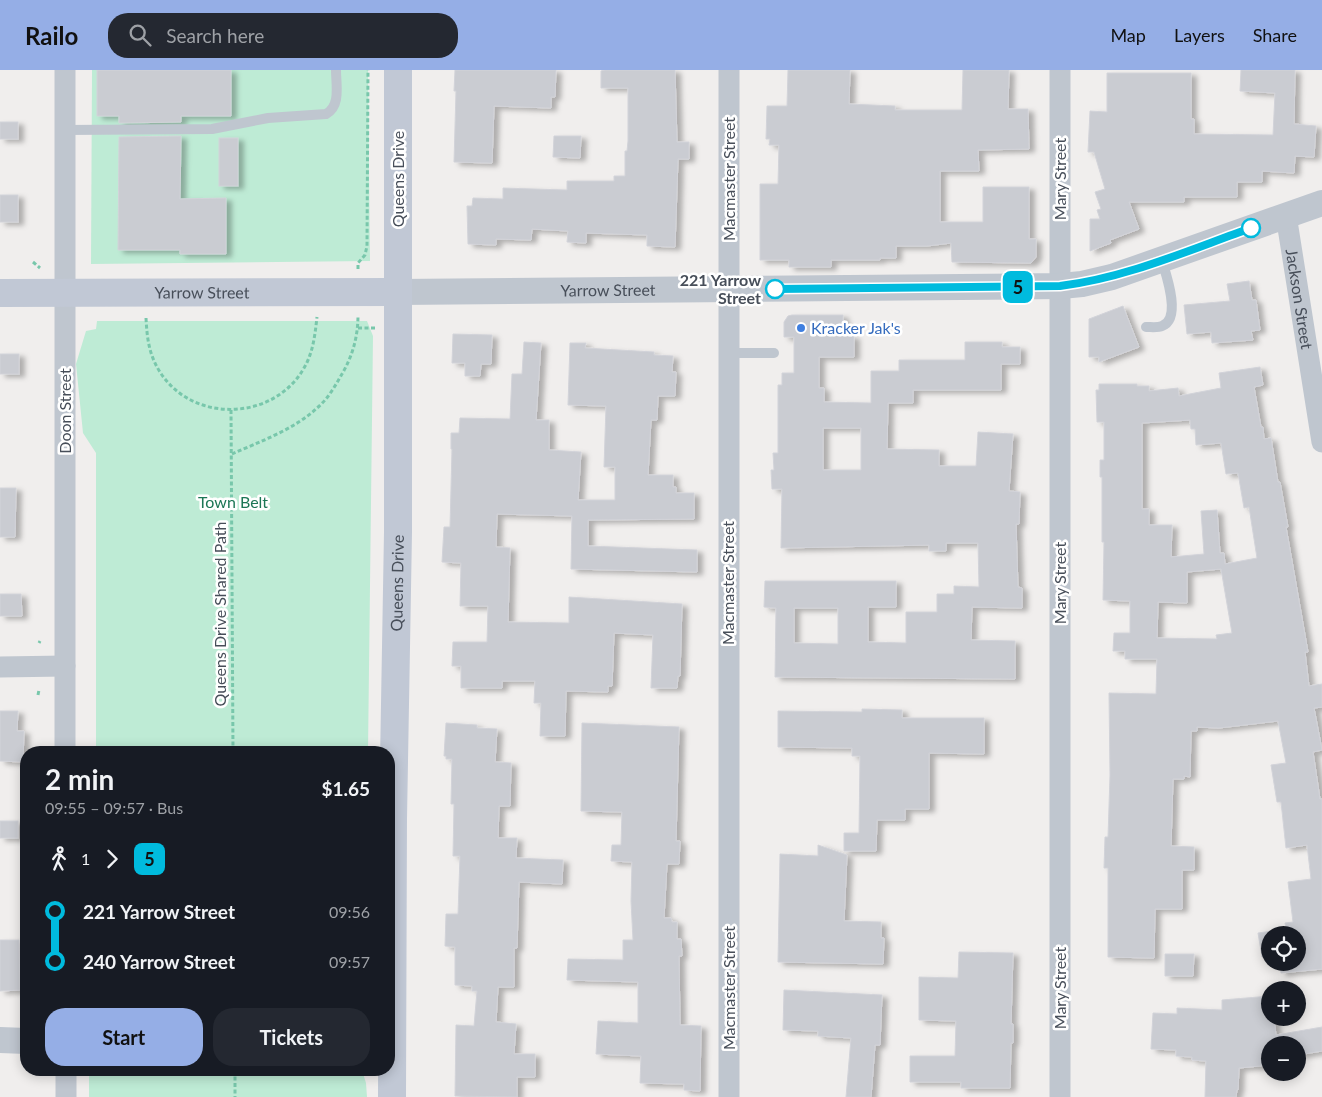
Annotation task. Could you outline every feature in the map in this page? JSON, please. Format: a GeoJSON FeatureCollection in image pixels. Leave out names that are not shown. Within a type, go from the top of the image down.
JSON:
{"type":"FeatureCollection","features":[{"type":"Feature","properties":{"kind":"main road","name":"Queens Drive"},"geometry":{"type":"LineString","coordinates":[[394,746],[398,532],[398,70]]}},
{"type":"Feature","properties":{"kind":"main road","name":"Yarrow Street"},"geometry":{"type":"LineString","coordinates":[[0,293],[398,292]]}},
{"type":"Feature","properties":{"kind":"main road","name":"Queens Drive"},"geometry":{"type":"LineString","coordinates":[[391,1076],[392,1097]]}},
{"type":"Feature","properties":{"kind":"street","name":"Doon Street"},"geometry":{"type":"LineString","coordinates":[[65,70],[65,746]]}},
{"type":"Feature","properties":{"kind":"street","name":"Macmaster Street"},"geometry":{"type":"LineString","coordinates":[[729,70],[729,1097]]}},
{"type":"Feature","properties":{"kind":"street","name":"Mary Street"},"geometry":{"type":"LineString","coordinates":[[1060,70],[1060,1097]]}},
{"type":"Feature","properties":{"kind":"street","name":"Yarrow Street"},"geometry":{"type":"LineString","coordinates":[[398,292],[728,290],[1060,286],[1082,284],[1112,277],[1322,203]]}},
{"type":"Feature","properties":{"kind":"street","name":"Jackson Street"},"geometry":{"type":"LineString","coordinates":[[1286,215],[1322,442]]}},
{"type":"Feature","properties":{"kind":"street"},"geometry":{"type":"LineString","coordinates":[[0,667],[65,666]]}},
{"type":"Feature","properties":{"kind":"street"},"geometry":{"type":"LineString","coordinates":[[0,1040],[20,1041]]}},
{"type":"Feature","properties":{"kind":"street"},"geometry":{"type":"LineString","coordinates":[[66,1076],[66,1097]]}},
{"type":"Feature","properties":{"kind":"lane"},"geometry":{"type":"LineString","coordinates":[[65,130],[212,129],[268,118],[326,114],[333,110],[336,103],[336,70]]}},
{"type":"Feature","properties":{"kind":"lane"},"geometry":{"type":"LineString","coordinates":[[1146,327],[1162,326],[1168,322],[1171,315],[1170,285],[1161,260]]}},
{"type":"Feature","properties":{"kind":"lane"},"geometry":{"type":"LineString","coordinates":[[728,353],[774,353]]}},
{"type":"Feature","properties":{"kind":"path"},"geometry":{"type":"LineString","coordinates":[[358,268],[358,263],[365,254],[367,246],[368,70]]}},
{"type":"Feature","properties":{"kind":"path"},"geometry":{"type":"LineString","coordinates":[[365,254],[371,254]]}},
{"type":"Feature","properties":{"kind":"path"},"geometry":{"type":"LineString","coordinates":[[34,262],[40,268]]}},
{"type":"Feature","properties":{"kind":"path"},"geometry":{"type":"LineString","coordinates":[[232,454],[300,421],[318,408],[330,394],[346,368],[354,348],[358,328],[358,315]]}},
{"type":"Feature","properties":{"kind":"path"},"geometry":{"type":"LineString","coordinates":[[146,318],[149,349],[158,368],[170,384],[180,394],[204,406],[232,410],[253,408],[273,399],[298,378],[309,359],[317,317]]}},
{"type":"Feature","properties":{"kind":"path"},"geometry":{"type":"LineString","coordinates":[[358,328],[371,328]]}},
{"type":"Feature","properties":{"kind":"path","name":"Queens Drive Shared Path"},"geometry":{"type":"LineString","coordinates":[[232,410],[233,746]]}},
{"type":"Feature","properties":{"kind":"path"},"geometry":{"type":"LineString","coordinates":[[235,1076],[235,1097]]}},
{"type":"Feature","properties":{"kind":"green space"},"geometry":{"type":"Polygon","coordinates":[[[92,70],[368,70],[370,261],[91,264],[92,70]]]}},
{"type":"Feature","properties":{"kind":"green space","name":"Town Belt"},"geometry":{"type":"Polygon","coordinates":[[[97,321],[367,321],[373,336],[368,746],[96,746],[96,453],[83,433],[76,364],[86,331],[96,329],[97,321]]]}},
{"type":"Feature","properties":{"kind":"green space"},"geometry":{"type":"Polygon","coordinates":[[[89,1076],[364,1076],[367,1097],[89,1097],[89,1076]]]}},
{"type":"Feature","properties":{"kind":"building"},"geometry":{"type":"Polygon","coordinates":[[[97,70],[231,70],[231,116],[181,116],[181,122],[119,123],[119,116],[97,116],[97,70]]]}},
{"type":"Feature","properties":{"kind":"building"},"geometry":{"type":"Polygon","coordinates":[[[455,70],[556,70],[555,97],[551,97],[551,108],[494,106],[492,163],[454,162],[455,70]]]}},
{"type":"Feature","properties":{"kind":"building"},"geometry":{"type":"Polygon","coordinates":[[[675,70],[677,142],[689,142],[689,159],[678,159],[675,247],[647,246],[647,235],[586,233],[586,243],[567,242],[568,231],[532,229],[531,240],[496,239],[496,245],[468,244],[467,206],[472,206],[473,198],[503,199],[503,188],[567,190],[567,181],[614,181],[614,176],[625,176],[625,151],[627,151],[628,141],[628,88],[601,88],[601,71],[675,70]]]}},
{"type":"Feature","properties":{"kind":"building"},"geometry":{"type":"Polygon","coordinates":[[[788,70],[850,70],[849,104],[895,106],[895,110],[962,110],[963,70],[1009,70],[1008,109],[1028,109],[1029,149],[978,150],[979,171],[940,171],[940,222],[983,222],[983,187],[1029,187],[1029,239],[1036,239],[1036,257],[1031,263],[952,262],[951,243],[927,246],[896,246],[896,258],[880,258],[880,260],[831,260],[831,267],[789,267],[789,260],[760,260],[760,184],[778,184],[779,145],[769,145],[770,139],[766,139],[767,106],[787,106],[788,70]]]}},
{"type":"Feature","properties":{"kind":"building"},"geometry":{"type":"Polygon","coordinates":[[[1241,70],[1295,70],[1294,124],[1316,126],[1314,157],[1295,156],[1294,173],[1262,171],[1262,182],[1237,182],[1237,197],[1184,197],[1184,202],[1129,202],[1139,229],[1110,240],[1111,243],[1090,251],[1090,219],[1100,219],[1097,210],[1101,209],[1095,192],[1105,189],[1094,152],[1088,152],[1090,111],[1107,112],[1107,73],[1191,73],[1191,119],[1194,119],[1194,134],[1273,135],[1275,93],[1240,91],[1241,70]]]}},
{"type":"Feature","properties":{"kind":"building"},"geometry":{"type":"Polygon","coordinates":[[[0,122],[18,122],[18,139],[0,139],[0,122]]]}},
{"type":"Feature","properties":{"kind":"building"},"geometry":{"type":"Polygon","coordinates":[[[181,136],[180,199],[226,198],[226,254],[180,254],[180,250],[118,250],[119,137],[181,136]]]}},
{"type":"Feature","properties":{"kind":"building"},"geometry":{"type":"Polygon","coordinates":[[[554,136],[581,136],[580,158],[553,157],[554,136]]]}},
{"type":"Feature","properties":{"kind":"building"},"geometry":{"type":"Polygon","coordinates":[[[219,138],[238,138],[238,186],[219,186],[219,138]]]}},
{"type":"Feature","properties":{"kind":"building"},"geometry":{"type":"Polygon","coordinates":[[[0,195],[18,195],[18,222],[0,222],[0,195]]]}},
{"type":"Feature","properties":{"kind":"building"},"geometry":{"type":"Polygon","coordinates":[[[1249,281],[1252,300],[1256,300],[1260,330],[1251,331],[1253,340],[1212,343],[1211,332],[1187,334],[1184,305],[1230,301],[1227,284],[1249,281]]]}},
{"type":"Feature","properties":{"kind":"building"},"geometry":{"type":"Polygon","coordinates":[[[1123,306],[1139,347],[1099,362],[1099,357],[1089,357],[1089,319],[1123,306]]]}},
{"type":"Feature","properties":{"kind":"building"},"geometry":{"type":"Polygon","coordinates":[[[843,315],[845,336],[854,336],[854,357],[819,357],[819,388],[824,388],[824,402],[871,403],[871,371],[899,371],[899,360],[965,360],[965,342],[1002,342],[1002,347],[1020,347],[1020,364],[1001,364],[1001,390],[913,390],[913,403],[888,403],[887,449],[939,450],[939,466],[976,466],[978,432],[1013,434],[1009,491],[1020,492],[1019,524],[1016,524],[1018,587],[1022,588],[1022,608],[972,607],[971,640],[1015,641],[1015,679],[775,677],[776,608],[764,607],[765,581],[896,581],[896,607],[868,607],[868,642],[906,643],[906,612],[937,612],[937,594],[954,594],[954,586],[979,587],[978,543],[946,543],[946,551],[929,551],[929,545],[781,548],[782,489],[772,489],[771,470],[774,470],[773,453],[778,453],[778,385],[782,385],[782,373],[794,373],[794,337],[784,337],[784,322],[788,316],[843,315]],[[823,428],[823,470],[861,470],[861,428],[823,428]],[[794,608],[794,643],[838,644],[838,608],[794,608]]]}},
{"type":"Feature","properties":{"kind":"building"},"geometry":{"type":"Polygon","coordinates":[[[453,334],[492,335],[491,364],[481,364],[480,376],[465,376],[465,363],[452,363],[453,334]]]}},
{"type":"Feature","properties":{"kind":"building"},"geometry":{"type":"Polygon","coordinates":[[[524,342],[541,343],[536,420],[549,420],[549,450],[581,452],[578,500],[615,500],[615,467],[604,467],[606,406],[568,405],[570,343],[586,343],[585,348],[654,352],[654,355],[673,356],[672,372],[676,372],[675,396],[658,396],[657,420],[651,420],[648,475],[673,475],[673,487],[676,487],[676,493],[694,493],[694,519],[588,520],[588,546],[697,550],[697,572],[571,569],[572,516],[497,514],[496,547],[510,548],[508,622],[569,623],[569,597],[682,604],[680,676],[678,676],[677,688],[651,688],[653,635],[614,633],[612,686],[608,686],[608,692],[566,691],[565,736],[540,736],[541,703],[534,703],[535,681],[502,681],[502,688],[461,688],[461,666],[452,666],[453,642],[487,642],[488,606],[460,606],[461,563],[442,562],[444,527],[450,527],[451,433],[459,433],[460,418],[510,419],[512,374],[522,374],[524,342]]]}},
{"type":"Feature","properties":{"kind":"building"},"geometry":{"type":"Polygon","coordinates":[[[0,354],[19,354],[19,374],[0,374],[0,354]]]}},
{"type":"Feature","properties":{"kind":"building"},"geometry":{"type":"Polygon","coordinates":[[[1260,367],[1263,385],[1254,387],[1264,439],[1271,438],[1278,482],[1280,482],[1308,652],[1305,652],[1309,686],[1322,684],[1322,707],[1314,708],[1322,750],[1313,752],[1320,799],[1322,799],[1322,969],[1306,971],[1306,926],[1286,926],[1285,923],[1293,922],[1288,882],[1311,879],[1307,845],[1286,848],[1281,802],[1277,802],[1271,765],[1286,763],[1278,721],[1219,728],[1197,727],[1197,731],[1191,731],[1190,777],[1184,776],[1184,779],[1173,779],[1171,846],[1194,847],[1194,870],[1182,870],[1182,909],[1155,909],[1154,958],[1108,957],[1108,868],[1104,868],[1105,837],[1108,837],[1110,775],[1109,693],[1156,694],[1157,659],[1125,659],[1125,651],[1113,651],[1114,633],[1130,633],[1130,601],[1103,600],[1104,542],[1102,542],[1102,477],[1100,477],[1100,460],[1104,460],[1104,422],[1097,422],[1096,390],[1099,390],[1099,384],[1137,384],[1137,386],[1149,386],[1149,391],[1178,388],[1179,396],[1221,388],[1219,373],[1260,367]],[[1190,420],[1142,423],[1142,509],[1149,509],[1149,525],[1172,525],[1171,557],[1204,554],[1201,511],[1217,510],[1220,553],[1224,553],[1225,564],[1257,558],[1249,507],[1244,508],[1238,473],[1226,474],[1221,443],[1196,445],[1195,429],[1191,429],[1190,420]],[[1221,569],[1187,572],[1187,603],[1158,602],[1157,638],[1217,639],[1216,635],[1232,633],[1221,569]]]}},
{"type":"Feature","properties":{"kind":"building"},"geometry":{"type":"Polygon","coordinates":[[[0,488],[16,488],[15,537],[0,537],[0,488]]]}},
{"type":"Feature","properties":{"kind":"building"},"geometry":{"type":"Polygon","coordinates":[[[0,594],[21,594],[22,616],[0,616],[0,594]]]}},
{"type":"Feature","properties":{"kind":"building"},"geometry":{"type":"Polygon","coordinates":[[[862,709],[902,710],[902,718],[984,718],[984,754],[929,753],[929,809],[905,809],[905,820],[877,820],[876,851],[844,851],[844,833],[859,833],[860,756],[852,756],[852,748],[778,747],[778,711],[862,712],[862,709]]]}},
{"type":"Feature","properties":{"kind":"building"},"geometry":{"type":"Polygon","coordinates":[[[0,711],[18,711],[17,731],[24,731],[24,746],[20,746],[20,762],[0,761],[0,711]]]}},
{"type":"Feature","properties":{"kind":"building"},"geometry":{"type":"Polygon","coordinates":[[[446,723],[477,725],[477,728],[497,729],[495,762],[511,763],[510,806],[499,806],[498,838],[517,838],[516,858],[563,860],[562,884],[519,882],[517,948],[514,948],[514,987],[498,987],[496,1022],[516,1024],[514,1054],[535,1054],[535,1077],[517,1077],[517,1097],[455,1096],[456,1025],[474,1026],[477,991],[472,991],[472,986],[455,985],[455,947],[445,946],[446,914],[458,914],[460,856],[453,856],[454,804],[451,804],[452,759],[446,759],[446,756],[444,756],[446,723]]]}},
{"type":"Feature","properties":{"kind":"building"},"geometry":{"type":"Polygon","coordinates":[[[582,723],[679,727],[676,841],[680,841],[679,864],[667,864],[664,918],[671,918],[672,922],[677,922],[677,939],[681,939],[682,956],[679,956],[680,1025],[701,1026],[700,1091],[684,1090],[684,1084],[640,1083],[641,1056],[596,1054],[598,1021],[638,1023],[638,982],[567,980],[568,959],[623,960],[623,940],[633,940],[632,862],[611,861],[612,845],[621,845],[622,812],[581,811],[582,723]]]}},
{"type":"Feature","properties":{"kind":"building"},"geometry":{"type":"Polygon","coordinates":[[[0,821],[18,821],[18,838],[0,838],[0,821]]]}},
{"type":"Feature","properties":{"kind":"building"},"geometry":{"type":"Polygon","coordinates":[[[818,845],[847,855],[844,921],[881,922],[881,938],[884,938],[883,964],[778,962],[780,854],[818,856],[818,845]]]}},
{"type":"Feature","properties":{"kind":"building"},"geometry":{"type":"Polygon","coordinates":[[[1258,933],[1261,933],[1261,951],[1258,933]]]}},
{"type":"Feature","properties":{"kind":"building"},"geometry":{"type":"Polygon","coordinates":[[[0,940],[19,940],[20,990],[0,991],[0,940]]]}},
{"type":"Feature","properties":{"kind":"building"},"geometry":{"type":"Polygon","coordinates":[[[959,952],[1013,953],[1011,1024],[1013,1024],[1013,1043],[1011,1043],[1010,1088],[961,1088],[961,1082],[910,1082],[910,1056],[955,1056],[956,1021],[919,1020],[919,977],[958,978],[959,952]]]}},
{"type":"Feature","properties":{"kind":"building"},"geometry":{"type":"Polygon","coordinates":[[[1165,954],[1194,954],[1193,976],[1165,976],[1165,954]]]}},
{"type":"Feature","properties":{"kind":"building"},"geometry":{"type":"Polygon","coordinates":[[[1281,971],[1302,971],[1281,973],[1281,971]]]}},
{"type":"Feature","properties":{"kind":"building"},"geometry":{"type":"Polygon","coordinates":[[[784,990],[882,995],[880,1045],[875,1045],[871,1097],[846,1097],[851,1038],[818,1036],[818,1031],[783,1030],[784,990]]]}},
{"type":"Feature","properties":{"kind":"building"},"geometry":{"type":"Polygon","coordinates":[[[1261,997],[1261,1026],[1275,1026],[1276,1035],[1322,1027],[1322,1051],[1306,1054],[1306,1036],[1261,1036],[1261,1066],[1239,1068],[1236,1097],[1205,1097],[1206,1061],[1192,1060],[1192,1057],[1176,1056],[1176,1050],[1151,1049],[1153,1013],[1177,1014],[1177,1008],[1222,1010],[1222,1000],[1261,997]]]}},
{"type":"Feature","properties":{"kind":"bus line","name":"5"},"geometry":{"type":"LineString","coordinates":[[775,289],[1060,286],[1082,284],[1112,277],[1251,228]]}},
{"type":"Feature","properties":{"kind":"place","name":"221 Yarrow Street"},"geometry":{"type":"Point","coordinates":[775,289]}},
{"type":"Feature","properties":{"kind":"place","name":"Kracker Jak's"},"geometry":{"type":"Point","coordinates":[801,328]}}]}
